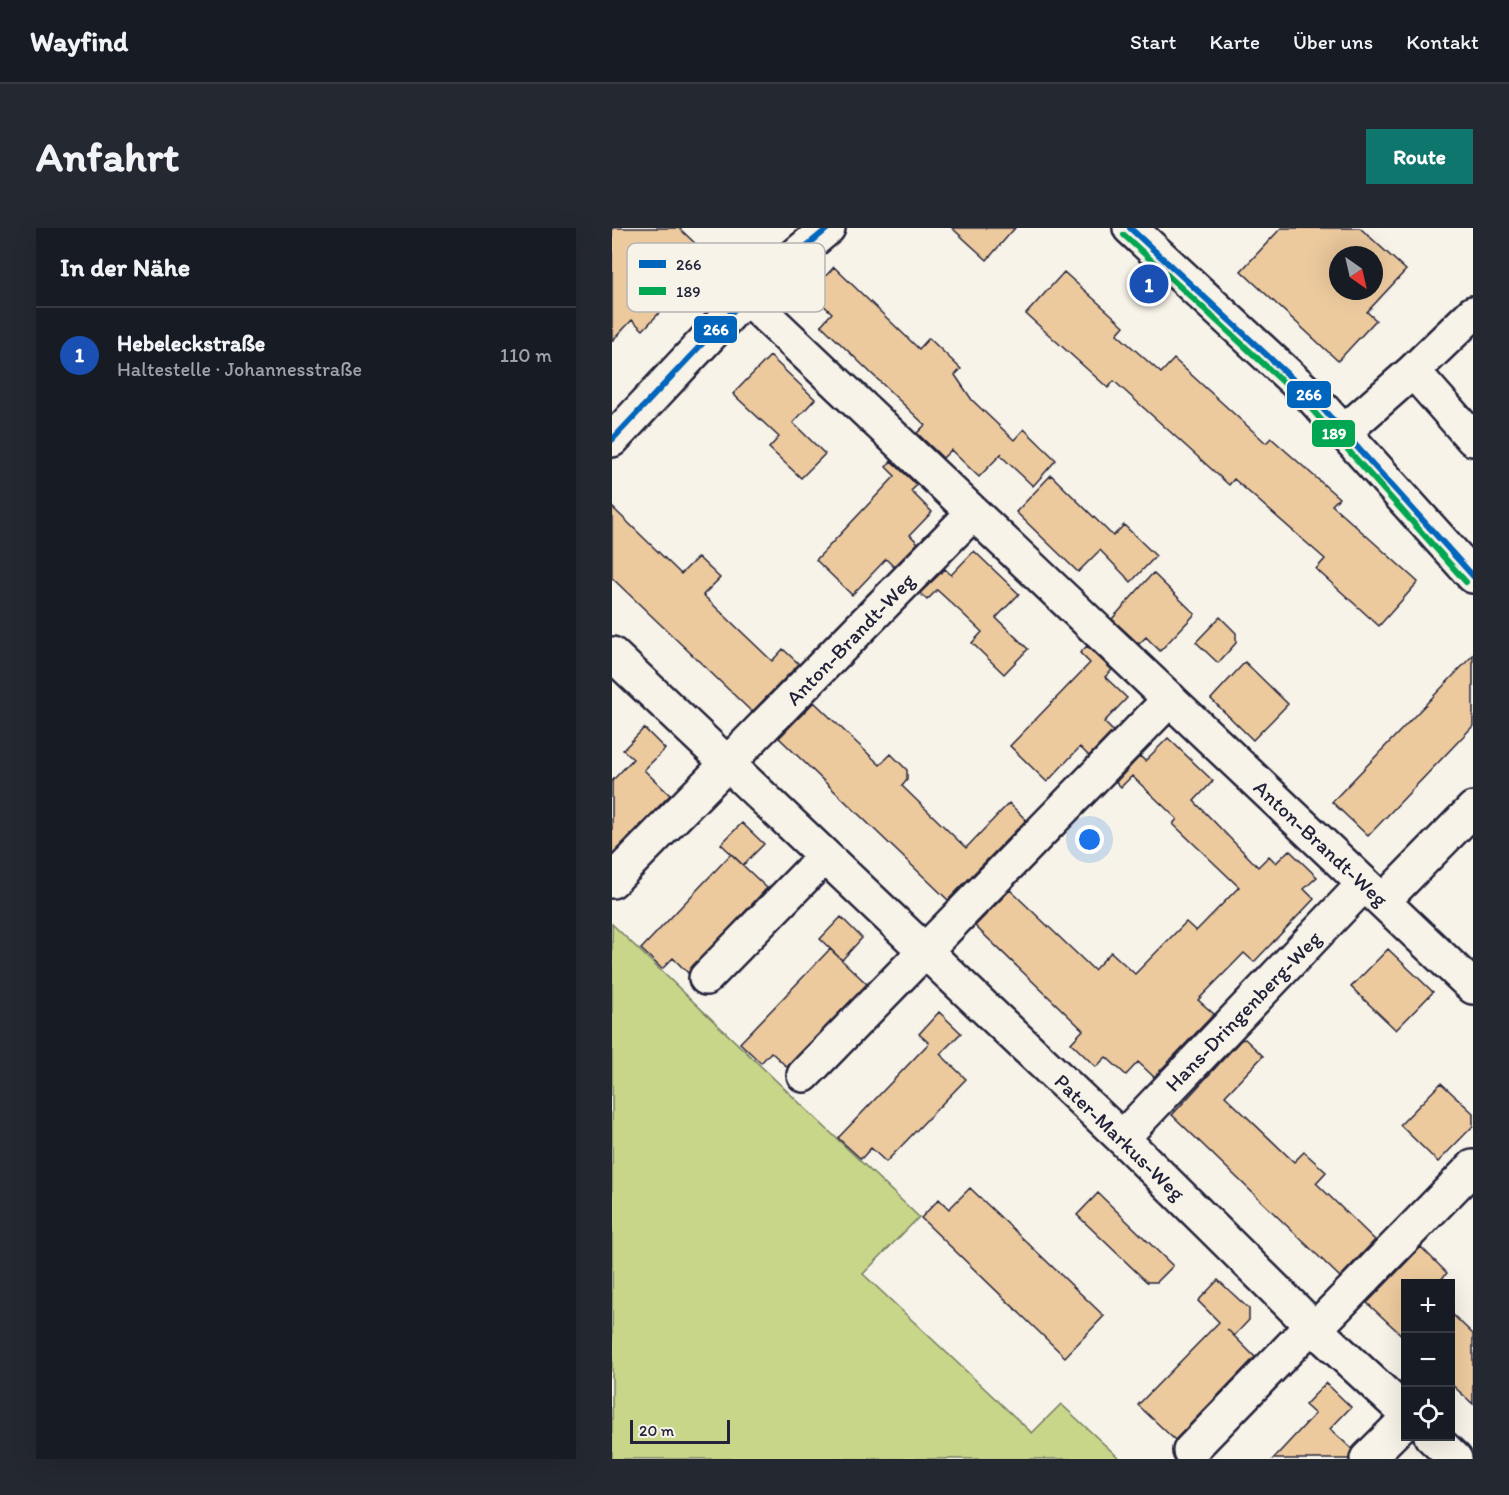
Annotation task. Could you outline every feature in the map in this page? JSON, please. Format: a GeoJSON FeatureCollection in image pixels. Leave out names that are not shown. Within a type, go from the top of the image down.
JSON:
{"type":"FeatureCollection","features":[{"type":"Feature","properties":{"kind":"street"},"geometry":{"type":"LineString","coordinates":[[803,239],[828,228]]}},
{"type":"Feature","properties":{"kind":"street"},"geometry":{"type":"LineString","coordinates":[[1130,228],[1345,432],[1473,576]]}},
{"type":"Feature","properties":{"kind":"street"},"geometry":{"type":"LineString","coordinates":[[612,440],[732,312]]}},
{"type":"Feature","properties":{"kind":"street","name":"Anton-Brandt-Weg"},"geometry":{"type":"LineString","coordinates":[[762,312],[1473,987]]}},
{"type":"Feature","properties":{"kind":"street"},"geometry":{"type":"LineString","coordinates":[[1345,432],[1473,313]]}},
{"type":"Feature","properties":{"kind":"street"},"geometry":{"type":"LineString","coordinates":[[1413,371],[1473,439]]}},
{"type":"Feature","properties":{"kind":"street","name":"Anton-Brandt-Weg"},"geometry":{"type":"LineString","coordinates":[[727,764],[973,513]]}},
{"type":"Feature","properties":{"kind":"street","name":"Pater-Markus-Weg"},"geometry":{"type":"LineString","coordinates":[[617,668],[727,764],[825,856],[1122,1138],[1314,1327],[1401,1408]]}},
{"type":"Feature","properties":{"kind":"street"},"geometry":{"type":"LineString","coordinates":[[804,1075],[1170,699]]}},
{"type":"Feature","properties":{"kind":"street"},"geometry":{"type":"LineString","coordinates":[[612,881],[727,764]]}},
{"type":"Feature","properties":{"kind":"street","name":"Hans-Dringenberg-Weg"},"geometry":{"type":"LineString","coordinates":[[1122,1138],[1373,892],[1473,809]]}},
{"type":"Feature","properties":{"kind":"street"},"geometry":{"type":"LineString","coordinates":[[706,978],[825,856]]}},
{"type":"Feature","properties":{"kind":"street"},"geometry":{"type":"LineString","coordinates":[[1190,1451],[1473,1167]]}},
{"type":"Feature","properties":{"kind":"street"},"geometry":{"type":"LineString","coordinates":[[1368,1459],[1401,1425]]}},
{"type":"Feature","properties":{"kind":"street"},"geometry":{"type":"LineString","coordinates":[[1435,1441],[1455,1459]]}},
{"type":"Feature","properties":{"kind":"green space"},"geometry":{"type":"Polygon","coordinates":[[[612,924],[919,1217],[863,1274],[1032,1433],[1061,1404],[1120,1459],[612,1459],[612,924]]]}},
{"type":"Feature","properties":{"kind":"building"},"geometry":{"type":"Polygon","coordinates":[[[612,228],[679,228],[695,243],[627,243],[627,312],[660,312],[643,330],[632,320],[612,341],[612,228]]]}},
{"type":"Feature","properties":{"kind":"building"},"geometry":{"type":"Polygon","coordinates":[[[952,228],[1015,228],[987,260],[952,228]]]}},
{"type":"Feature","properties":{"kind":"building"},"geometry":{"type":"Polygon","coordinates":[[[1281,228],[1360,228],[1380,246],[1329,246],[1329,300],[1378,300],[1367,312],[1376,320],[1338,361],[1241,271],[1281,228]]]}},
{"type":"Feature","properties":{"kind":"building"},"geometry":{"type":"Polygon","coordinates":[[[1383,249],[1406,270],[1383,295],[1383,249]]]}},
{"type":"Feature","properties":{"kind":"building"},"geometry":{"type":"Polygon","coordinates":[[[834,267],[919,349],[929,338],[961,369],[955,375],[972,400],[1014,440],[1024,429],[1056,460],[1033,486],[1000,455],[979,477],[951,450],[943,458],[917,433],[925,425],[821,325],[832,313],[825,307],[825,277],[834,267]]]}},
{"type":"Feature","properties":{"kind":"building"},"geometry":{"type":"Polygon","coordinates":[[[1064,272],[1124,326],[1117,334],[1161,373],[1174,359],[1266,443],[1271,438],[1339,498],[1332,505],[1418,582],[1379,626],[1316,569],[1325,559],[1234,479],[1229,485],[1114,381],[1108,388],[1026,314],[1064,272]]]}},
{"type":"Feature","properties":{"kind":"building"},"geometry":{"type":"Polygon","coordinates":[[[770,356],[815,399],[793,423],[825,454],[801,478],[769,448],[779,437],[733,394],[770,356]]]}},
{"type":"Feature","properties":{"kind":"building"},"geometry":{"type":"Polygon","coordinates":[[[891,461],[917,485],[911,491],[932,512],[910,535],[918,543],[894,567],[886,559],[852,595],[816,560],[895,476],[886,467],[891,461]]]}},
{"type":"Feature","properties":{"kind":"building"},"geometry":{"type":"Polygon","coordinates":[[[1051,475],[1113,536],[1124,525],[1156,556],[1131,582],[1100,550],[1078,572],[1016,512],[1051,475]]]}},
{"type":"Feature","properties":{"kind":"building"},"geometry":{"type":"Polygon","coordinates":[[[612,507],[681,574],[698,557],[720,578],[703,595],[772,661],[783,649],[799,664],[752,712],[612,578],[612,507]]]}},
{"type":"Feature","properties":{"kind":"building"},"geometry":{"type":"Polygon","coordinates":[[[974,551],[1019,594],[996,618],[1028,649],[1004,674],[972,643],[982,632],[937,590],[927,600],[920,593],[945,569],[951,575],[974,551]]]}},
{"type":"Feature","properties":{"kind":"building"},"geometry":{"type":"Polygon","coordinates":[[[1153,573],[1195,614],[1160,651],[1146,637],[1139,644],[1112,619],[1153,573]]]}},
{"type":"Feature","properties":{"kind":"building"},"geometry":{"type":"Polygon","coordinates":[[[1220,617],[1236,633],[1236,643],[1218,663],[1196,642],[1220,617]]]}},
{"type":"Feature","properties":{"kind":"building"},"geometry":{"type":"Polygon","coordinates":[[[1087,646],[1112,670],[1105,677],[1127,698],[1104,722],[1113,731],[1089,756],[1080,747],[1047,782],[1010,746],[1090,663],[1080,653],[1087,646]]]}},
{"type":"Feature","properties":{"kind":"building"},"geometry":{"type":"Polygon","coordinates":[[[1473,655],[1473,726],[1368,836],[1332,802],[1473,655]]]}},
{"type":"Feature","properties":{"kind":"building"},"geometry":{"type":"Polygon","coordinates":[[[1245,662],[1288,704],[1253,740],[1211,699],[1245,662]]]}},
{"type":"Feature","properties":{"kind":"building"},"geometry":{"type":"Polygon","coordinates":[[[814,702],[880,765],[891,754],[907,770],[907,780],[902,786],[966,848],[1009,803],[1026,820],[948,900],[779,738],[814,702]]]}},
{"type":"Feature","properties":{"kind":"building"},"geometry":{"type":"Polygon","coordinates":[[[644,728],[665,749],[644,770],[670,795],[612,854],[612,781],[633,759],[623,750],[644,728]]]}},
{"type":"Feature","properties":{"kind":"building"},"geometry":{"type":"Polygon","coordinates":[[[1168,738],[1213,781],[1194,801],[1258,867],[1269,856],[1276,863],[1289,850],[1317,877],[1304,889],[1314,899],[1254,962],[1244,953],[1198,1000],[1214,1014],[1154,1077],[1138,1062],[1126,1075],[1106,1057],[1096,1067],[1071,1043],[1083,1030],[975,926],[1010,890],[1094,970],[1111,952],[1135,974],[1186,922],[1196,931],[1239,887],[1173,824],[1177,819],[1132,776],[1121,787],[1116,782],[1140,756],[1145,761],[1168,738]]]}},
{"type":"Feature","properties":{"kind":"building"},"geometry":{"type":"Polygon","coordinates":[[[742,823],[764,844],[743,865],[721,844],[742,823]]]}},
{"type":"Feature","properties":{"kind":"building"},"geometry":{"type":"Polygon","coordinates":[[[731,854],[767,888],[688,973],[673,958],[662,969],[641,949],[731,854]]]}},
{"type":"Feature","properties":{"kind":"building"},"geometry":{"type":"Polygon","coordinates":[[[841,917],[862,938],[842,960],[820,939],[841,917]]]}},
{"type":"Feature","properties":{"kind":"building"},"geometry":{"type":"Polygon","coordinates":[[[830,949],[867,984],[787,1067],[771,1052],[761,1063],[740,1043],[830,949]]]}},
{"type":"Feature","properties":{"kind":"building"},"geometry":{"type":"Polygon","coordinates":[[[1388,949],[1433,992],[1396,1030],[1351,987],[1388,949]]]}},
{"type":"Feature","properties":{"kind":"building"},"geometry":{"type":"Polygon","coordinates":[[[939,1012],[961,1033],[940,1054],[966,1079],[886,1162],[871,1148],[861,1159],[838,1138],[929,1043],[919,1034],[939,1012]]]}},
{"type":"Feature","properties":{"kind":"building"},"geometry":{"type":"Polygon","coordinates":[[[1245,1039],[1263,1056],[1225,1096],[1294,1162],[1304,1152],[1326,1172],[1316,1183],[1375,1240],[1340,1277],[1172,1115],[1241,1040],[1245,1039]]]}},
{"type":"Feature","properties":{"kind":"building"},"geometry":{"type":"Polygon","coordinates":[[[1441,1083],[1473,1113],[1473,1126],[1438,1162],[1400,1125],[1441,1083]]]}},
{"type":"Feature","properties":{"kind":"building"},"geometry":{"type":"Polygon","coordinates":[[[970,1188],[1104,1316],[1065,1357],[921,1218],[939,1199],[949,1209],[970,1188]]]}},
{"type":"Feature","properties":{"kind":"building"},"geometry":{"type":"Polygon","coordinates":[[[1098,1193],[1173,1266],[1157,1282],[1147,1282],[1077,1215],[1098,1193]]]}},
{"type":"Feature","properties":{"kind":"building"},"geometry":{"type":"Polygon","coordinates":[[[1421,1247],[1447,1273],[1442,1279],[1401,1279],[1401,1334],[1367,1303],[1421,1247]]]}},
{"type":"Feature","properties":{"kind":"building"},"geometry":{"type":"Polygon","coordinates":[[[1218,1280],[1249,1309],[1249,1320],[1234,1336],[1255,1357],[1175,1440],[1138,1405],[1219,1322],[1198,1301],[1218,1280]]]}},
{"type":"Feature","properties":{"kind":"building"},"geometry":{"type":"Polygon","coordinates":[[[1455,1317],[1473,1334],[1473,1404],[1455,1388],[1455,1317]]]}},
{"type":"Feature","properties":{"kind":"building"},"geometry":{"type":"Polygon","coordinates":[[[1326,1383],[1351,1407],[1330,1429],[1352,1449],[1349,1459],[1273,1459],[1315,1414],[1305,1405],[1326,1383]]]}},
{"type":"Feature","properties":{"kind":"transit line","name":"266"},"geometry":{"type":"LineString","coordinates":[[810,243],[828,228]]}},
{"type":"Feature","properties":{"kind":"transit line","name":"266"},"geometry":{"type":"LineString","coordinates":[[1130,228],[1313,398],[1473,576]]}},
{"type":"Feature","properties":{"kind":"transit line","name":"189"},"geometry":{"type":"LineString","coordinates":[[1124,235],[1307,404],[1466,582]]}},
{"type":"Feature","properties":{"kind":"transit line","name":"266"},"geometry":{"type":"LineString","coordinates":[[612,440],[732,312]]}},
{"type":"Feature","properties":{"kind":"place","name":"Hebeleckstraße"},"geometry":{"type":"Point","coordinates":[1149,284]}}]}
